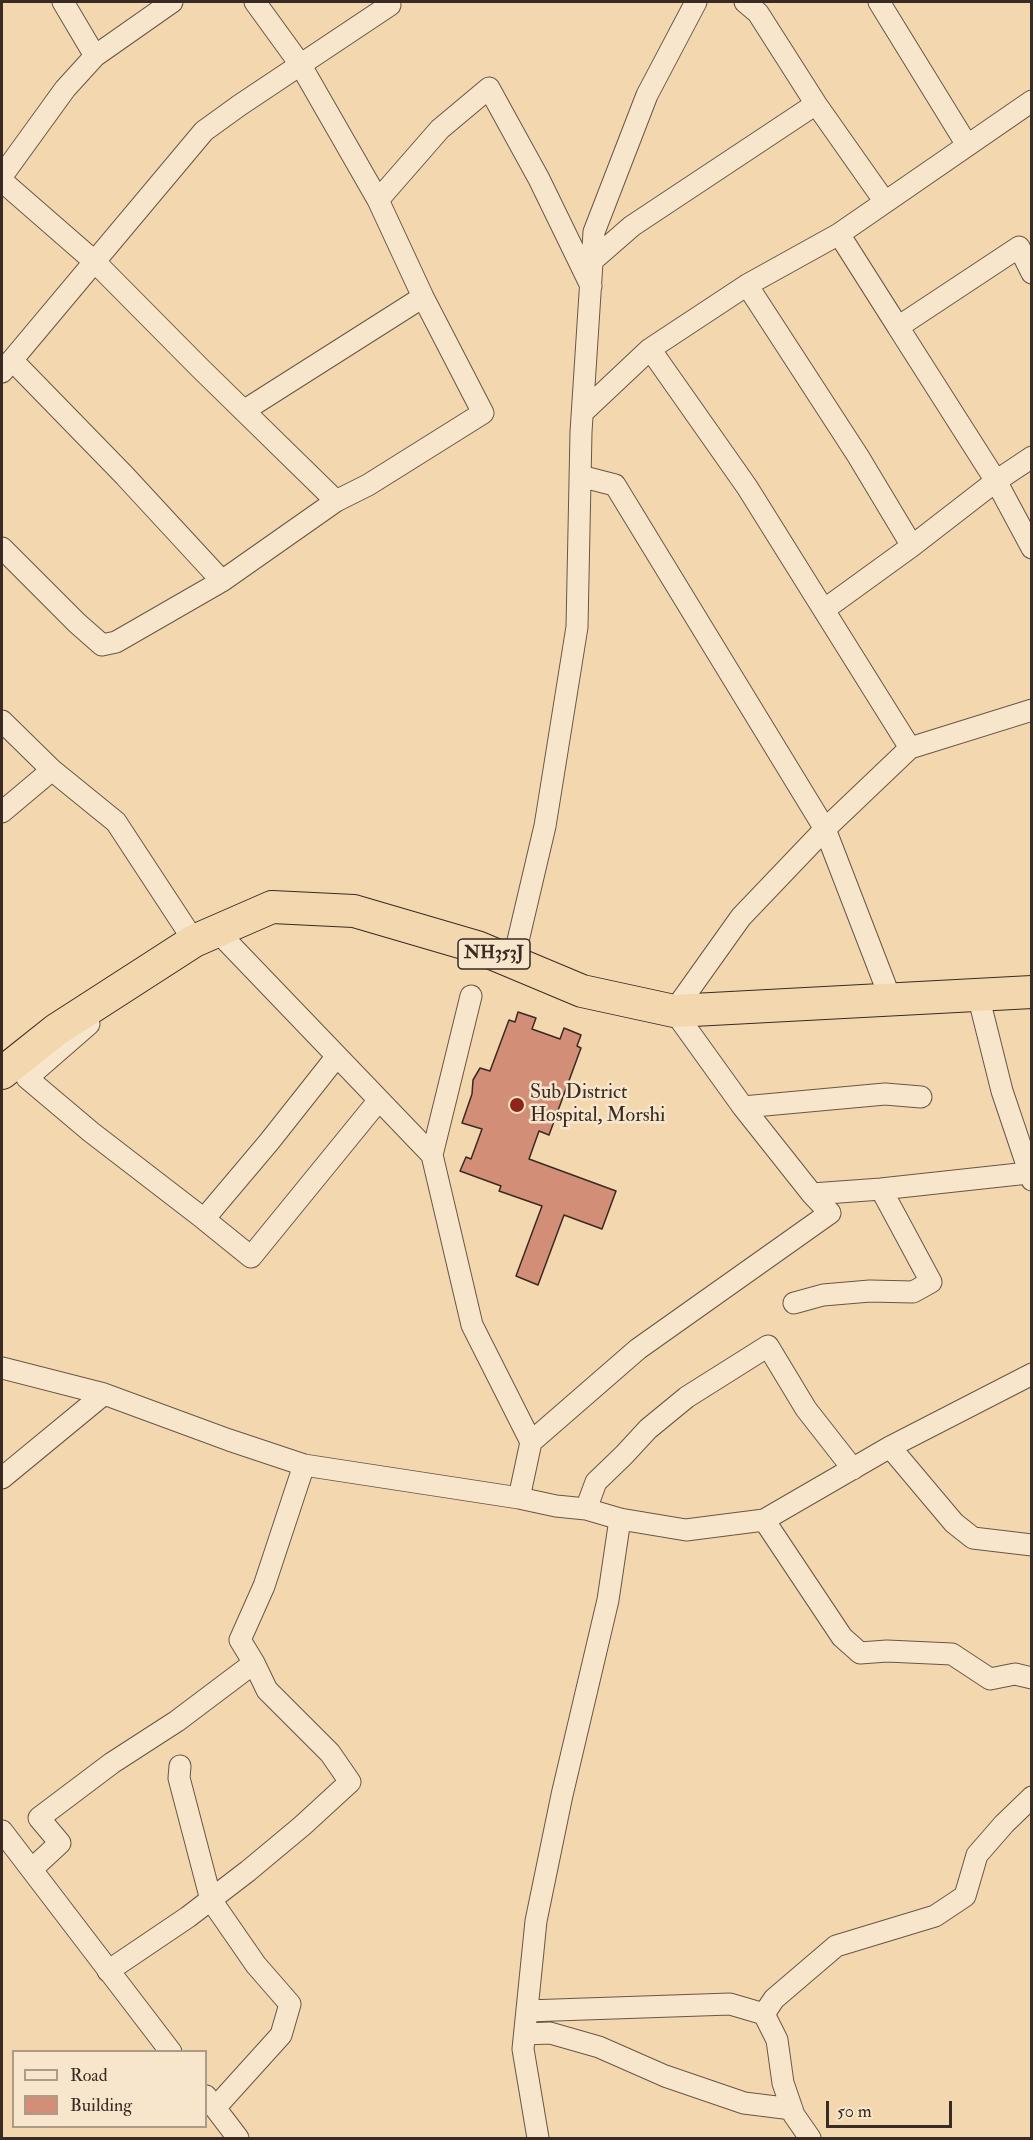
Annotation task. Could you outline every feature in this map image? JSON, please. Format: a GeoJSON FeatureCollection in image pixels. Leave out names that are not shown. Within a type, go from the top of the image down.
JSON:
{"type":"FeatureCollection","features":[{"type":"Feature","properties":{"kind":"highway","name":"NH353J"},"geometry":{"type":"LineString","coordinates":[[2,1073],[56,1030],[205,936],[272,908],[354,911],[477,947],[582,991],[674,1011],[1032,992]]}},
{"type":"Feature","properties":{"kind":"street"},"geometry":{"type":"LineString","coordinates":[[63,2],[95,56]]}},
{"type":"Feature","properties":{"kind":"street"},"geometry":{"type":"LineString","coordinates":[[2,176],[65,89],[95,56],[172,2]]}},
{"type":"Feature","properties":{"kind":"street"},"geometry":{"type":"LineString","coordinates":[[2,548],[102,645],[116,642],[222,581],[336,501],[368,485],[483,413],[423,297],[378,200],[300,64],[255,2]]}},
{"type":"Feature","properties":{"kind":"street"},"geometry":{"type":"LineString","coordinates":[[513,962],[545,826],[577,627],[580,476],[594,232],[647,95],[696,2]]}},
{"type":"Feature","properties":{"kind":"street"},"geometry":{"type":"LineString","coordinates":[[745,2],[758,13],[816,105],[885,202]]}},
{"type":"Feature","properties":{"kind":"street"},"geometry":{"type":"LineString","coordinates":[[879,2],[967,145]]}},
{"type":"Feature","properties":{"kind":"street"},"geometry":{"type":"LineString","coordinates":[[222,581],[125,476],[7,366],[204,131],[390,5]]}},
{"type":"Feature","properties":{"kind":"street"},"geometry":{"type":"LineString","coordinates":[[378,200],[440,129],[489,88],[539,179],[591,286]]}},
{"type":"Feature","properties":{"kind":"street"},"geometry":{"type":"LineString","coordinates":[[583,412],[650,349],[747,285],[839,234],[1032,100]]}},
{"type":"Feature","properties":{"kind":"street"},"geometry":{"type":"LineString","coordinates":[[593,260],[632,226],[816,105]]}},
{"type":"Feature","properties":{"kind":"street"},"geometry":{"type":"LineString","coordinates":[[2,181],[95,262],[336,501]]}},
{"type":"Feature","properties":{"kind":"street"},"geometry":{"type":"LineString","coordinates":[[839,234],[996,481],[1032,548]]}},
{"type":"Feature","properties":{"kind":"street"},"geometry":{"type":"LineString","coordinates":[[898,327],[1019,247],[1032,273]]}},
{"type":"Feature","properties":{"kind":"street"},"geometry":{"type":"LineString","coordinates":[[747,285],[858,456],[912,546]]}},
{"type":"Feature","properties":{"kind":"street"},"geometry":{"type":"LineString","coordinates":[[245,410],[423,297]]}},
{"type":"Feature","properties":{"kind":"street"},"geometry":{"type":"LineString","coordinates":[[650,349],[747,486],[910,748]]}},
{"type":"Feature","properties":{"kind":"street"},"geometry":{"type":"LineString","coordinates":[[825,609],[996,481],[1032,457]]}},
{"type":"Feature","properties":{"kind":"street"},"geometry":{"type":"LineString","coordinates":[[580,476],[615,485],[825,830],[891,1000]]}},
{"type":"Feature","properties":{"kind":"street"},"geometry":{"type":"LineString","coordinates":[[519,1498],[531,1442],[638,1349],[830,1213],[812,1194],[743,1107],[674,1011],[741,917],[825,830],[910,748],[1032,710]]}},
{"type":"Feature","properties":{"kind":"street"},"geometry":{"type":"LineString","coordinates":[[2,721],[52,770],[116,822],[205,936],[337,1056],[432,1155]]}},
{"type":"Feature","properties":{"kind":"street"},"geometry":{"type":"LineString","coordinates":[[2,812],[52,770]]}},
{"type":"Feature","properties":{"kind":"street"},"geometry":{"type":"LineString","coordinates":[[812,1194],[1030,1177],[1002,1091],[978,995]]}},
{"type":"Feature","properties":{"kind":"street"},"geometry":{"type":"LineString","coordinates":[[471,996],[432,1155],[472,1325],[531,1442]]}},
{"type":"Feature","properties":{"kind":"street"},"geometry":{"type":"LineString","coordinates":[[83,1013],[89,1024],[27,1078],[91,1132],[251,1257],[379,1100]]}},
{"type":"Feature","properties":{"kind":"street"},"geometry":{"type":"LineString","coordinates":[[204,1219],[337,1056]]}},
{"type":"Feature","properties":{"kind":"street"},"geometry":{"type":"LineString","coordinates":[[743,1107],[885,1094],[921,1097]]}},
{"type":"Feature","properties":{"kind":"street"},"geometry":{"type":"LineString","coordinates":[[794,1303],[822,1295],[870,1291],[913,1292],[931,1282],[880,1189]]}},
{"type":"Feature","properties":{"kind":"street"},"geometry":{"type":"LineString","coordinates":[[586,1509],[596,1482],[648,1429],[687,1397],[768,1346],[806,1409],[853,1468]]}},
{"type":"Feature","properties":{"kind":"street"},"geometry":{"type":"LineString","coordinates":[[2,1368],[104,1394],[304,1465],[586,1509],[620,1519],[686,1530],[764,1520],[890,1447],[1032,1374]]}},
{"type":"Feature","properties":{"kind":"street"},"geometry":{"type":"LineString","coordinates":[[2,1478],[104,1394]]}},
{"type":"Feature","properties":{"kind":"street"},"geometry":{"type":"LineString","coordinates":[[890,1447],[954,1523],[973,1538],[1032,1545]]}},
{"type":"Feature","properties":{"kind":"street"},"geometry":{"type":"LineString","coordinates":[[108,1971],[211,1900],[302,1826],[350,1782],[330,1753],[267,1690],[240,1641],[264,1587],[304,1465]]}},
{"type":"Feature","properties":{"kind":"street"},"geometry":{"type":"LineString","coordinates":[[538,2139],[523,2049],[536,1921],[562,1795],[608,1600],[620,1519]]}},
{"type":"Feature","properties":{"kind":"street"},"geometry":{"type":"LineString","coordinates":[[764,1520],[842,1637],[860,1653],[886,1651],[952,1654],[990,1679],[1015,1674],[1032,1678]]}},
{"type":"Feature","properties":{"kind":"street"},"geometry":{"type":"LineString","coordinates":[[32,1869],[60,1843],[39,1818],[112,1763],[177,1721],[254,1663]]}},
{"type":"Feature","properties":{"kind":"street"},"geometry":{"type":"LineString","coordinates":[[180,1766],[180,1778],[211,1900],[256,1965],[290,2004],[281,2035],[210,2102],[238,2138]]}},
{"type":"Feature","properties":{"kind":"street"},"geometry":{"type":"LineString","coordinates":[[527,2011],[730,2004],[769,2006],[836,1946],[935,1916],[965,1896],[977,1855],[1032,1797]]}},
{"type":"Feature","properties":{"kind":"street"},"geometry":{"type":"LineString","coordinates":[[2,1831],[169,2050]]}},
{"type":"Feature","properties":{"kind":"street"},"geometry":{"type":"LineString","coordinates":[[769,2006],[783,2083],[792,2109],[810,2139]]}},
{"type":"Feature","properties":{"kind":"street"},"geometry":{"type":"LineString","coordinates":[[525,2034],[550,2033],[599,2047],[664,2076],[744,2103],[792,2109]]}},
{"type":"Feature","properties":{"kind":"building"},"geometry":{"type":"Polygon","coordinates":[[[518,1012],[536,1018],[532,1029],[560,1039],[564,1028],[581,1035],[577,1046],[581,1048],[549,1135],[539,1131],[529,1159],[616,1191],[602,1229],[564,1215],[538,1285],[516,1276],[542,1206],[499,1191],[501,1186],[460,1171],[466,1157],[471,1159],[482,1129],[462,1123],[472,1094],[473,1080],[480,1068],[490,1071],[509,1020],[515,1022],[518,1012]]]}},
{"type":"Feature","properties":{"kind":"place","name":"Sub District Hospital, Morshi"},"geometry":{"type":"Point","coordinates":[517,1105]}}]}
